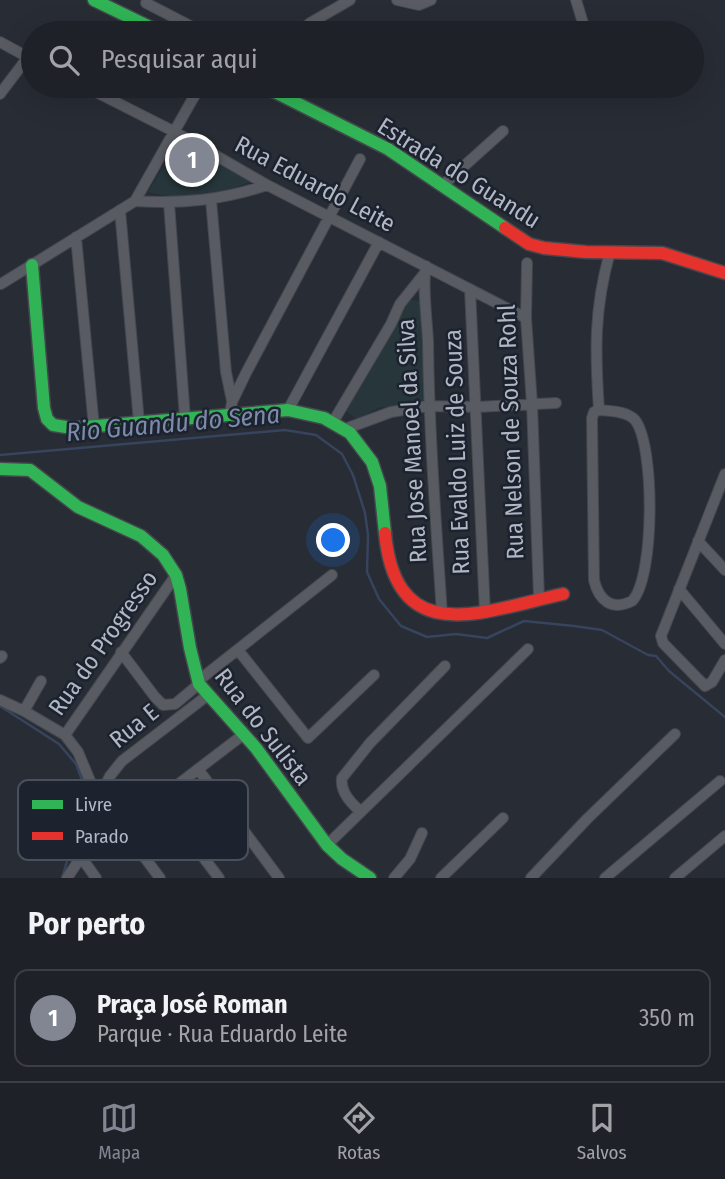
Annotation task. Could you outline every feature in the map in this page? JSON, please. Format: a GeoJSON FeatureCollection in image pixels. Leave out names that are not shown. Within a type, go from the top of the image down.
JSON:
{"type":"FeatureCollection","features":[{"type":"Feature","properties":{"kind":"street"},"geometry":{"type":"LineString","coordinates":[[94,0],[137,21]]}},
{"type":"Feature","properties":{"kind":"street"},"geometry":{"type":"LineString","coordinates":[[314,21],[350,0]]}},
{"type":"Feature","properties":{"kind":"street"},"geometry":{"type":"LineString","coordinates":[[397,0],[419,5],[430,0]]}},
{"type":"Feature","properties":{"kind":"street"},"geometry":{"type":"LineString","coordinates":[[576,0],[582,21]]}},
{"type":"Feature","properties":{"kind":"street"},"geometry":{"type":"LineString","coordinates":[[146,3],[181,21]]}},
{"type":"Feature","properties":{"kind":"street"},"geometry":{"type":"LineString","coordinates":[[0,42],[21,53]]}},
{"type":"Feature","properties":{"kind":"street"},"geometry":{"type":"LineString","coordinates":[[0,94],[21,70]]}},
{"type":"Feature","properties":{"kind":"street","name":"Rua Eduardo Leite"},"geometry":{"type":"LineString","coordinates":[[108,98],[175,132],[267,185],[379,242],[425,270],[470,289],[526,318]]}},
{"type":"Feature","properties":{"kind":"street"},"geometry":{"type":"LineString","coordinates":[[1,284],[135,201],[193,98]]}},
{"type":"Feature","properties":{"kind":"street","name":"Estrada do Guandu"},"geometry":{"type":"LineString","coordinates":[[287,98],[388,149],[529,244],[544,248],[662,253],[725,273]]}},
{"type":"Feature","properties":{"kind":"street"},"geometry":{"type":"LineString","coordinates":[[443,185],[503,131]]}},
{"type":"Feature","properties":{"kind":"street"},"geometry":{"type":"LineString","coordinates":[[231,408],[360,159]]}},
{"type":"Feature","properties":{"kind":"street"},"geometry":{"type":"LineString","coordinates":[[135,201],[169,203],[211,200],[267,185]]}},
{"type":"Feature","properties":{"kind":"street"},"geometry":{"type":"LineString","coordinates":[[211,200],[226,379],[231,408]]}},
{"type":"Feature","properties":{"kind":"street"},"geometry":{"type":"LineString","coordinates":[[169,203],[185,418]]}},
{"type":"Feature","properties":{"kind":"street"},"geometry":{"type":"LineString","coordinates":[[120,210],[139,422]]}},
{"type":"Feature","properties":{"kind":"street"},"geometry":{"type":"LineString","coordinates":[[76,237],[93,426]]}},
{"type":"Feature","properties":{"kind":"street"},"geometry":{"type":"LineString","coordinates":[[288,410],[379,242]]}},
{"type":"Feature","properties":{"kind":"street"},"geometry":{"type":"LineString","coordinates":[[598,410],[596,318],[600,286],[610,252]]}},
{"type":"Feature","properties":{"kind":"street","name":"Rua Nelson de Souza Rohl"},"geometry":{"type":"LineString","coordinates":[[527,263],[526,318],[539,598]]}},
{"type":"Feature","properties":{"kind":"street"},"geometry":{"type":"LineString","coordinates":[[32,265],[44,408],[47,421],[53,427],[60,429],[185,418],[231,408],[307,413],[339,426],[373,464],[380,483],[387,559],[398,587],[409,599],[425,609],[442,614],[485,613],[562,594]]}},
{"type":"Feature","properties":{"kind":"street"},"geometry":{"type":"LineString","coordinates":[[339,426],[394,316],[425,270]]}},
{"type":"Feature","properties":{"kind":"street","name":"Rua Jose Manoel da Silva"},"geometry":{"type":"LineString","coordinates":[[425,270],[428,406],[442,614]]}},
{"type":"Feature","properties":{"kind":"street","name":"Rua Evaldo Luiz de Souza"},"geometry":{"type":"LineString","coordinates":[[470,289],[485,613]]}},
{"type":"Feature","properties":{"kind":"street"},"geometry":{"type":"LineString","coordinates":[[339,426],[391,412],[428,406],[477,407],[556,403]]}},
{"type":"Feature","properties":{"kind":"street"},"geometry":{"type":"LineString","coordinates":[[598,410],[625,414],[637,423],[643,439],[648,481],[649,532],[640,589],[632,601],[615,606],[606,603],[600,596],[594,580],[592,418],[598,410]]}},
{"type":"Feature","properties":{"kind":"street","name":"Rua do Sulista"},"geometry":{"type":"LineString","coordinates":[[0,469],[30,470],[78,507],[141,536],[163,555],[176,575],[199,682],[244,734],[327,845],[370,878]]}},
{"type":"Feature","properties":{"kind":"street"},"geometry":{"type":"LineString","coordinates":[[725,474],[663,631],[663,643],[705,686],[712,682],[725,660]]}},
{"type":"Feature","properties":{"kind":"street"},"geometry":{"type":"LineString","coordinates":[[717,494],[725,503]]}},
{"type":"Feature","properties":{"kind":"street"},"geometry":{"type":"LineString","coordinates":[[698,541],[725,570]]}},
{"type":"Feature","properties":{"kind":"street","name":"Rua do Progresso"},"geometry":{"type":"LineString","coordinates":[[65,735],[176,575]]}},
{"type":"Feature","properties":{"kind":"street"},"geometry":{"type":"LineString","coordinates":[[121,652],[155,698],[163,705],[176,704],[237,650],[332,575]]}},
{"type":"Feature","properties":{"kind":"street"},"geometry":{"type":"LineString","coordinates":[[679,589],[725,644]]}},
{"type":"Feature","properties":{"kind":"street"},"geometry":{"type":"LineString","coordinates":[[327,845],[528,649]]}},
{"type":"Feature","properties":{"kind":"street"},"geometry":{"type":"LineString","coordinates":[[237,650],[308,738],[374,676]]}},
{"type":"Feature","properties":{"kind":"street"},"geometry":{"type":"LineString","coordinates":[[361,812],[345,794],[342,778],[370,743],[445,666]]}},
{"type":"Feature","properties":{"kind":"street"},"geometry":{"type":"LineString","coordinates":[[24,711],[41,681]]}},
{"type":"Feature","properties":{"kind":"street","name":"Rua E"},"geometry":{"type":"LineString","coordinates":[[108,780],[119,764],[208,695]]}},
{"type":"Feature","properties":{"kind":"street"},"geometry":{"type":"LineString","coordinates":[[0,700],[65,735],[78,752],[89,780]]}},
{"type":"Feature","properties":{"kind":"street"},"geometry":{"type":"LineString","coordinates":[[184,780],[244,734]]}},
{"type":"Feature","properties":{"kind":"street"},"geometry":{"type":"LineString","coordinates":[[531,878],[587,819],[675,734]]}},
{"type":"Feature","properties":{"kind":"street"},"geometry":{"type":"LineString","coordinates":[[198,769],[206,780]]}},
{"type":"Feature","properties":{"kind":"street"},"geometry":{"type":"LineString","coordinates":[[605,878],[720,781]]}},
{"type":"Feature","properties":{"kind":"street"},"geometry":{"type":"LineString","coordinates":[[441,878],[503,818]]}},
{"type":"Feature","properties":{"kind":"street"},"geometry":{"type":"LineString","coordinates":[[394,878],[410,859],[422,833]]}},
{"type":"Feature","properties":{"kind":"street"},"geometry":{"type":"LineString","coordinates":[[248,836],[279,878]]}},
{"type":"Feature","properties":{"kind":"street"},"geometry":{"type":"LineString","coordinates":[[675,878],[725,836]]}},
{"type":"Feature","properties":{"kind":"street"},"geometry":{"type":"LineString","coordinates":[[67,878],[79,860]]}},
{"type":"Feature","properties":{"kind":"street"},"geometry":{"type":"LineString","coordinates":[[83,860],[96,878]]}},
{"type":"Feature","properties":{"kind":"street"},"geometry":{"type":"LineString","coordinates":[[146,860],[160,878]]}},
{"type":"Feature","properties":{"kind":"street"},"geometry":{"type":"LineString","coordinates":[[205,860],[219,878]]}},
{"type":"Feature","properties":{"kind":"shaded area"},"geometry":{"type":"Polygon","coordinates":[[[180,140],[254,180],[219,195],[170,197],[148,192],[180,140]]]}},
{"type":"Feature","properties":{"kind":"shaded area"},"geometry":{"type":"Polygon","coordinates":[[[407,300],[423,301],[425,401],[378,408],[357,419],[344,410],[407,300]]]}},
{"type":"Feature","properties":{"kind":"waterway","name":"Rio Guandu do Sena"},"geometry":{"type":"LineString","coordinates":[[0,455],[285,430],[316,435],[342,454],[353,475],[365,513],[368,535],[367,572],[379,599],[401,626],[427,637],[456,634],[487,638],[524,621],[602,630],[648,655],[656,656],[669,671],[725,717]]}},
{"type":"Feature","properties":{"kind":"waterway"},"geometry":{"type":"LineString","coordinates":[[0,706],[59,744],[76,764],[82,780]]}},
{"type":"Feature","properties":{"kind":"waterway"},"geometry":{"type":"LineString","coordinates":[[62,878],[67,860]]}},
{"type":"Feature","properties":{"kind":"traffic: fast"},"geometry":{"type":"LineString","coordinates":[[94,0],[137,21]]}},
{"type":"Feature","properties":{"kind":"traffic: fast"},"geometry":{"type":"LineString","coordinates":[[287,98],[388,149],[505,228]]}},
{"type":"Feature","properties":{"kind":"traffic: fast"},"geometry":{"type":"LineString","coordinates":[[32,265],[44,408],[47,419],[53,425],[72,428],[288,410],[324,418],[350,433],[372,462],[380,486],[385,533]]}},
{"type":"Feature","properties":{"kind":"traffic: fast"},"geometry":{"type":"LineString","coordinates":[[0,469],[30,470],[78,507],[141,536],[163,555],[176,575],[180,589],[199,684],[256,748],[327,845],[370,878]]}},
{"type":"Feature","properties":{"kind":"traffic: jam"},"geometry":{"type":"LineString","coordinates":[[505,228],[529,244],[544,248],[586,252],[662,253],[725,273]]}},
{"type":"Feature","properties":{"kind":"traffic: jam"},"geometry":{"type":"LineString","coordinates":[[385,533],[393,570],[406,595],[425,609],[448,614],[475,613],[563,594]]}},
{"type":"Feature","properties":{"kind":"place","name":"Praça José Roman"},"geometry":{"type":"Point","coordinates":[192,160]}}]}
